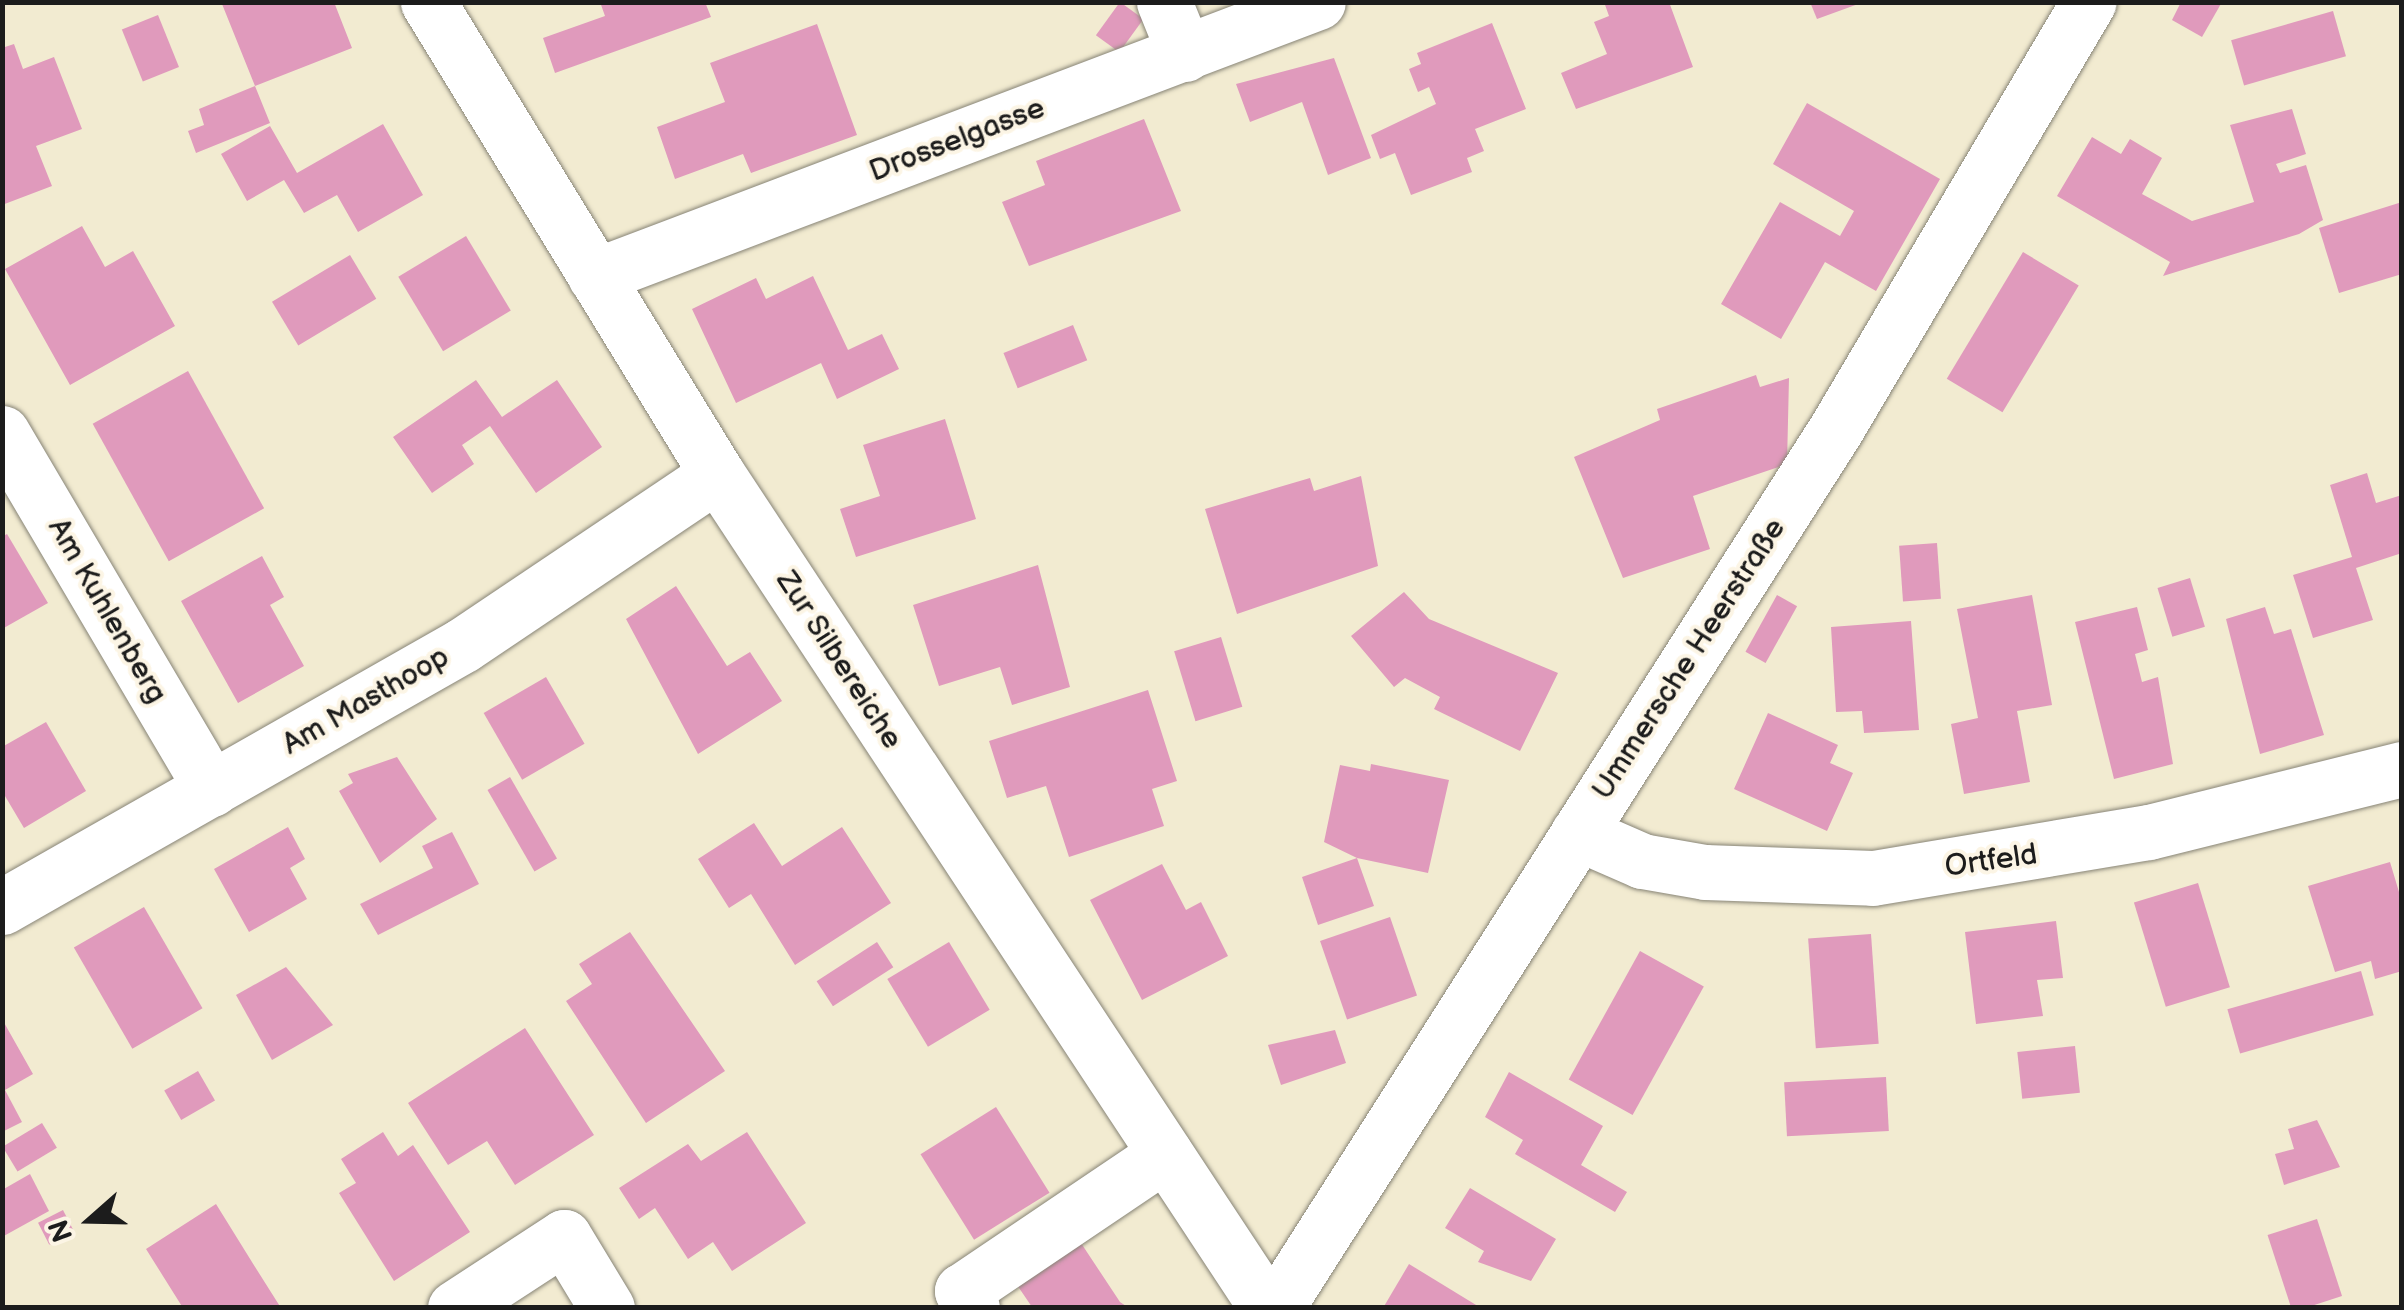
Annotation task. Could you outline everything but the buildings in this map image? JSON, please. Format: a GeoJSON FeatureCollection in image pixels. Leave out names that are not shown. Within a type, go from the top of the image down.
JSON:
{"type":"FeatureCollection","features":[{"type":"Feature","properties":{"kind":"street","name":"Zur Silbereiche"},"geometry":{"type":"LineString","coordinates":[[428,2],[716,474],[1267,1308]]}},
{"type":"Feature","properties":{"kind":"street"},"geometry":{"type":"LineString","coordinates":[[1164,2],[1185,54]]}},
{"type":"Feature","properties":{"kind":"street","name":"Drosselgasse"},"geometry":{"type":"LineString","coordinates":[[595,276],[1318,2]]}},
{"type":"Feature","properties":{"kind":"street","name":"Ummersche Heerstraße"},"geometry":{"type":"LineString","coordinates":[[1276,1308],[1836,429],[2089,2]]}},
{"type":"Feature","properties":{"kind":"street","name":"Am Kuhlenberg"},"geometry":{"type":"LineString","coordinates":[[2,433],[212,789]]}},
{"type":"Feature","properties":{"kind":"street","name":"Am Masthoop"},"geometry":{"type":"LineString","coordinates":[[2,906],[463,645],[716,474]]}},
{"type":"Feature","properties":{"kind":"street","name":"Ortfeld"},"geometry":{"type":"LineString","coordinates":[[1578,833],[1642,861],[1706,872],[1873,878],[2074,847],[2402,770]]}},
{"type":"Feature","properties":{"kind":"street"},"geometry":{"type":"LineString","coordinates":[[972,1308],[962,1291],[1165,1154]]}},
{"type":"Feature","properties":{"kind":"street"},"geometry":{"type":"LineString","coordinates":[[455,1308],[564,1237],[607,1308]]}}]}
